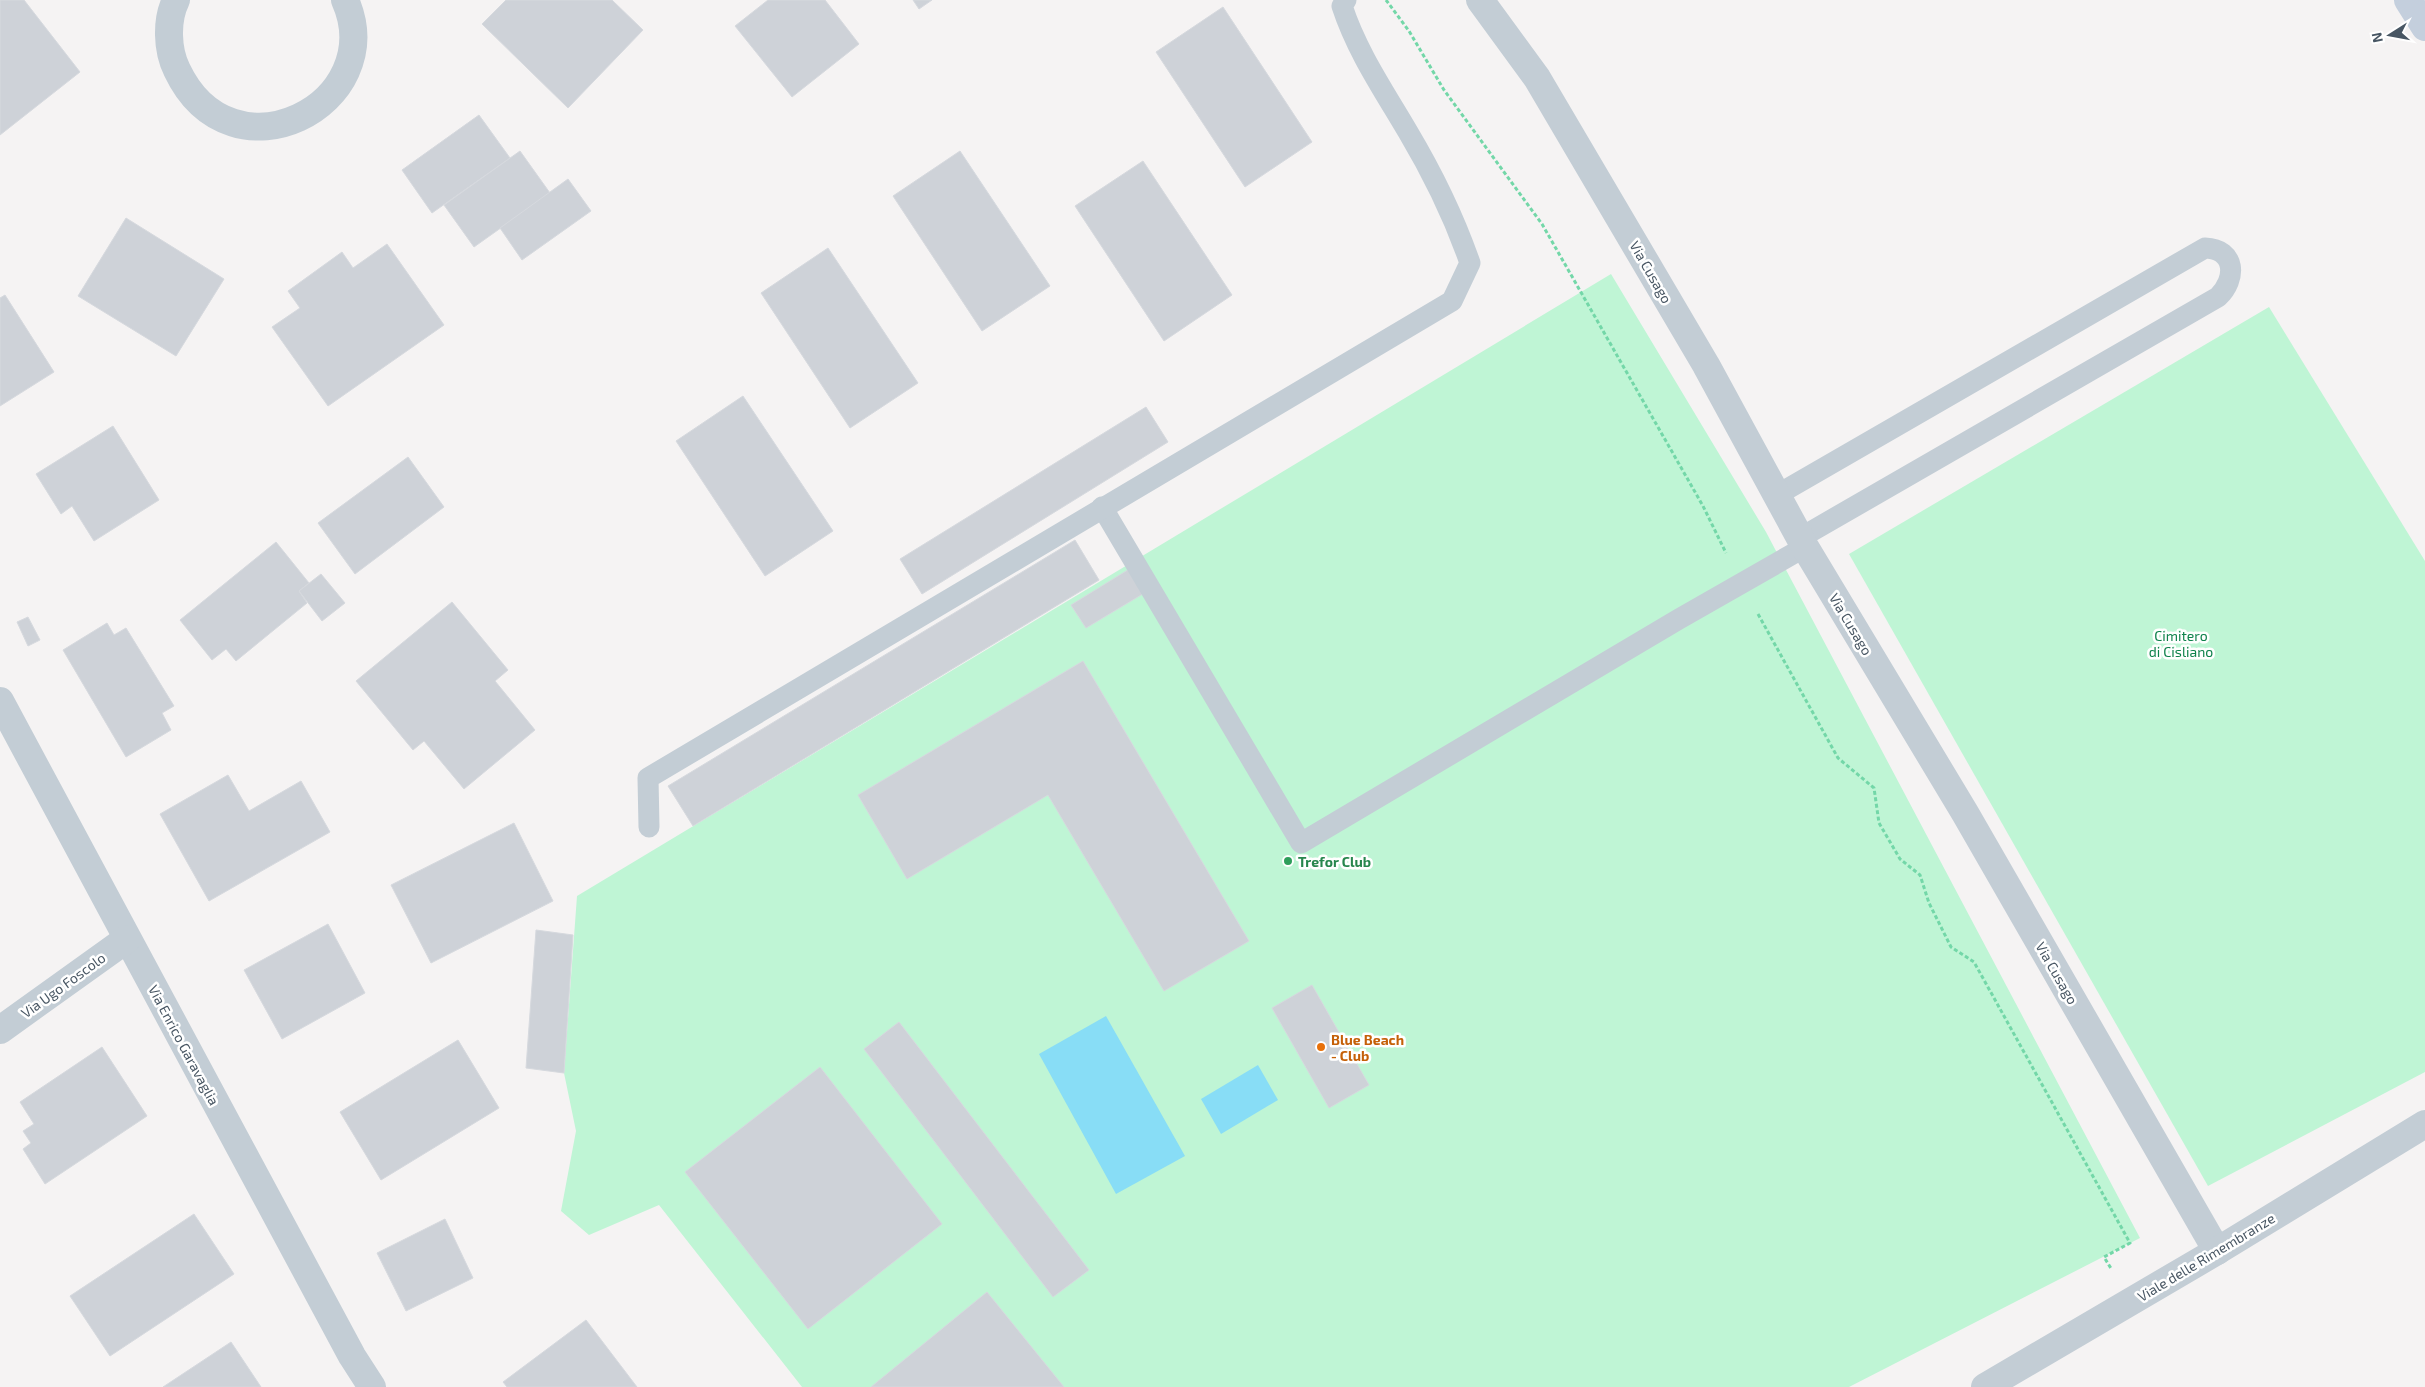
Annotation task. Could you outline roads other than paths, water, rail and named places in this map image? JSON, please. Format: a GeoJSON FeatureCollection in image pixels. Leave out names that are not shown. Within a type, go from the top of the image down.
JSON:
{"type":"FeatureCollection","features":[{"type":"Feature","properties":{"kind":"main road"},"geometry":{"type":"LineString","coordinates":[[2408,0],[2425,27]]}},
{"type":"Feature","properties":{"kind":"street"},"geometry":{"type":"LineString","coordinates":[[176,0],[169,32],[172,61],[185,87],[207,110],[236,124],[268,127],[299,119],[325,102],[344,75],[353,44],[350,12],[345,0]]}},
{"type":"Feature","properties":{"kind":"street","name":"Via Cusago"},"geometry":{"type":"LineString","coordinates":[[1480,0],[1538,78],[1706,365],[1802,542],[1965,813],[2217,1251]]}},
{"type":"Feature","properties":{"kind":"street","name":"Via Enrico Garavaglia"},"geometry":{"type":"LineString","coordinates":[[0,702],[352,1356],[372,1387]]}},
{"type":"Feature","properties":{"kind":"street","name":"Via Ugo Foscolo"},"geometry":{"type":"LineString","coordinates":[[0,1030],[127,939]]}},
{"type":"Feature","properties":{"kind":"street","name":"Viale delle Rimembranze"},"geometry":{"type":"LineString","coordinates":[[1985,1387],[2217,1251],[2425,1124]]}},
{"type":"Feature","properties":{"kind":"lane"},"geometry":{"type":"LineString","coordinates":[[649,827],[648,778],[1452,301],[1470,263],[1458,229],[1408,132],[1350,31],[1342,6],[1346,0]]}},
{"type":"Feature","properties":{"kind":"lane"},"geometry":{"type":"LineString","coordinates":[[1102,507],[1301,843],[1741,584],[1802,542],[2218,297],[2228,288],[2231,268],[2226,256],[2217,248],[2205,248],[1777,495]]}},
{"type":"Feature","properties":{"kind":"water"},"geometry":{"type":"Polygon","coordinates":[[[1106,1016],[1185,1156],[1116,1194],[1039,1054],[1106,1016]]]}},
{"type":"Feature","properties":{"kind":"water"},"geometry":{"type":"Polygon","coordinates":[[[1258,1065],[1278,1100],[1221,1134],[1201,1099],[1258,1065]]]}},
{"type":"Feature","properties":{"kind":"place","name":"Trefor Club"},"geometry":{"type":"Point","coordinates":[1288,861]}},
{"type":"Feature","properties":{"kind":"place","name":"Blue Beach - Club"},"geometry":{"type":"Point","coordinates":[1321,1047]}},
{"type":"Feature","properties":{"kind":"park label","name":"Cimitero di Cisliano"},"geometry":{"type":"Point","coordinates":[2181,644]}}]}
